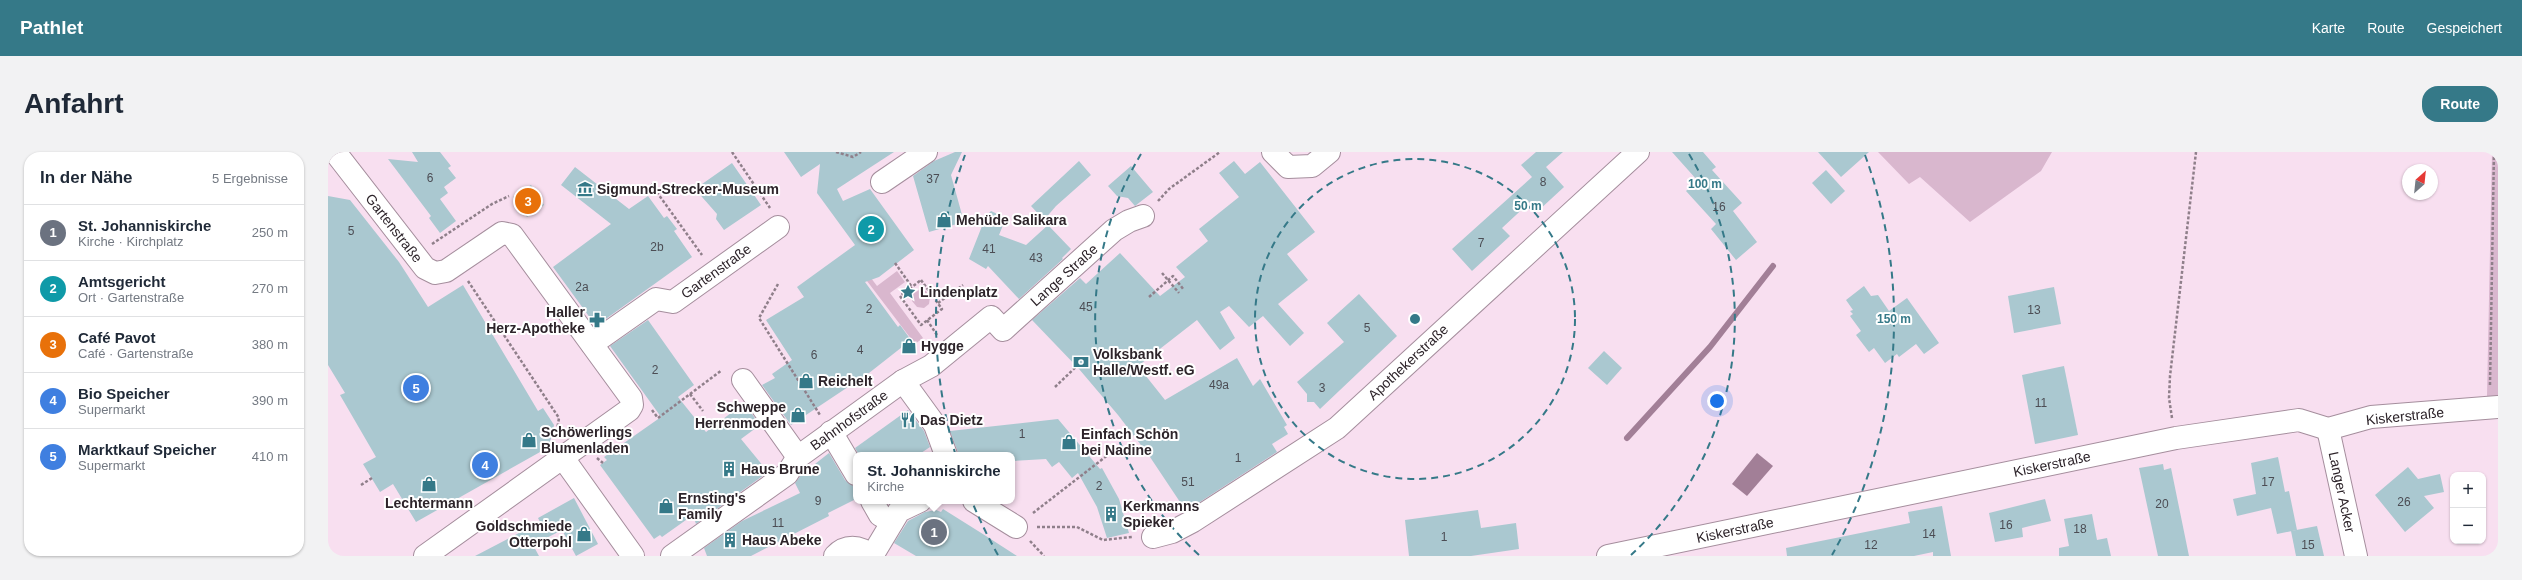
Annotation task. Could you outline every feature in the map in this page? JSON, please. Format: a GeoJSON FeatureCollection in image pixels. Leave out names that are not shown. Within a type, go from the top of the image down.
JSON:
{"type":"FeatureCollection","features":[{"type":"Feature","properties":{"kind":"street","name":"Gartenstraße"},"geometry":{"type":"LineString","coordinates":[[335,152],[415,256],[425,268],[435,273],[446,272],[502,233],[507,232],[512,235],[631,398],[632,405]]}},
{"type":"Feature","properties":{"kind":"street"},"geometry":{"type":"LineString","coordinates":[[882,182],[926,152]]}},
{"type":"Feature","properties":{"kind":"street"},"geometry":{"type":"LineString","coordinates":[[1273,152],[1288,166],[1312,166],[1329,152]]}},
{"type":"Feature","properties":{"kind":"street","name":"Apothekerstraße"},"geometry":{"type":"LineString","coordinates":[[1153,537],[1172,532],[1193,521],[1337,428],[1638,152]]}},
{"type":"Feature","properties":{"kind":"street","name":"Lange Straße"},"geometry":{"type":"LineString","coordinates":[[990,317],[1003,330],[1114,230],[1129,221],[1143,216]]}},
{"type":"Feature","properties":{"kind":"street","name":"Gartenstraße"},"geometry":{"type":"LineString","coordinates":[[592,344],[656,299],[673,302],[778,227]]}},
{"type":"Feature","properties":{"kind":"street","name":"Bahnhofstraße"},"geometry":{"type":"LineString","coordinates":[[672,556],[787,474],[798,457],[831,432],[903,381],[931,366],[990,317]]}},
{"type":"Feature","properties":{"kind":"street"},"geometry":{"type":"LineString","coordinates":[[743,380],[798,457]]}},
{"type":"Feature","properties":{"kind":"street"},"geometry":{"type":"LineString","coordinates":[[903,381],[935,425],[943,445]]}},
{"type":"Feature","properties":{"kind":"street"},"geometry":{"type":"LineString","coordinates":[[425,556],[563,458],[628,410],[632,405]]}},
{"type":"Feature","properties":{"kind":"street","name":"Kiskerstraße"},"geometry":{"type":"LineString","coordinates":[[1608,556],[2176,438],[2299,420],[2328,429],[2371,417],[2498,407]]}},
{"type":"Feature","properties":{"kind":"street","name":"Langer Acker"},"geometry":{"type":"LineString","coordinates":[[2328,429],[2356,556]]}},
{"type":"Feature","properties":{"kind":"street"},"geometry":{"type":"LineString","coordinates":[[831,432],[853,469]]}},
{"type":"Feature","properties":{"kind":"street"},"geometry":{"type":"LineString","coordinates":[[563,458],[633,556]]}},
{"type":"Feature","properties":{"kind":"street"},"geometry":{"type":"LineString","coordinates":[[874,504],[880,515],[892,522]]}},
{"type":"Feature","properties":{"kind":"street"},"geometry":{"type":"LineString","coordinates":[[835,556],[846,548],[854,547],[871,556],[899,511],[914,504]]}},
{"type":"Feature","properties":{"kind":"street"},"geometry":{"type":"LineString","coordinates":[[979,504],[1016,527]]}},
{"type":"Feature","properties":{"kind":"path"},"geometry":{"type":"LineString","coordinates":[[732,152],[768,203],[778,227]]}},
{"type":"Feature","properties":{"kind":"path"},"geometry":{"type":"LineString","coordinates":[[836,152],[853,157],[860,152]]}},
{"type":"Feature","properties":{"kind":"path"},"geometry":{"type":"LineString","coordinates":[[1143,216],[1168,189],[1220,152]]}},
{"type":"Feature","properties":{"kind":"path"},"geometry":{"type":"LineString","coordinates":[[2176,438],[2169,398],[2170,376],[2196,152]]}},
{"type":"Feature","properties":{"kind":"path"},"geometry":{"type":"LineString","coordinates":[[2490,387],[2494,152]]}},
{"type":"Feature","properties":{"kind":"path"},"geometry":{"type":"LineString","coordinates":[[651,184],[715,272]]}},
{"type":"Feature","properties":{"kind":"path"},"geometry":{"type":"LineString","coordinates":[[415,256],[492,204],[509,196]]}},
{"type":"Feature","properties":{"kind":"path"},"geometry":{"type":"LineString","coordinates":[[895,263],[912,287]]}},
{"type":"Feature","properties":{"kind":"path"},"geometry":{"type":"LineString","coordinates":[[455,265],[474,290],[559,418],[554,445],[563,458]]}},
{"type":"Feature","properties":{"kind":"path"},"geometry":{"type":"LineString","coordinates":[[1162,273],[1179,293]]}},
{"type":"Feature","properties":{"kind":"path"},"geometry":{"type":"LineString","coordinates":[[1149,297],[1173,276],[1184,290]]}},
{"type":"Feature","properties":{"kind":"path"},"geometry":{"type":"LineString","coordinates":[[921,280],[942,310],[921,325],[900,296],[912,287],[921,280]]}},
{"type":"Feature","properties":{"kind":"path"},"geometry":{"type":"LineString","coordinates":[[778,284],[759,318],[831,432]]}},
{"type":"Feature","properties":{"kind":"path"},"geometry":{"type":"LineString","coordinates":[[938,303],[963,285]]}},
{"type":"Feature","properties":{"kind":"path"},"geometry":{"type":"LineString","coordinates":[[1055,387],[1079,364]]}},
{"type":"Feature","properties":{"kind":"path"},"geometry":{"type":"LineString","coordinates":[[632,405],[650,408],[658,418],[722,370]]}},
{"type":"Feature","properties":{"kind":"path"},"geometry":{"type":"LineString","coordinates":[[690,394],[703,411]]}},
{"type":"Feature","properties":{"kind":"path"},"geometry":{"type":"LineString","coordinates":[[1016,527],[1113,451]]}},
{"type":"Feature","properties":{"kind":"path"},"geometry":{"type":"LineString","coordinates":[[361,485],[372,478]]}},
{"type":"Feature","properties":{"kind":"path"},"geometry":{"type":"LineString","coordinates":[[1016,527],[1077,527],[1103,540],[1107,540]]}},
{"type":"Feature","properties":{"kind":"shaded area"},"geometry":{"type":"Polygon","coordinates":[[[1878,152],[2052,152],[2041,171],[1970,222],[1920,177],[1909,184],[1878,152]]]}},
{"type":"Feature","properties":{"kind":"shaded area"},"geometry":{"type":"Polygon","coordinates":[[[2492,152],[2498,152],[2498,396],[2487,396],[2492,152]]]}},
{"type":"Feature","properties":{"kind":"shaded area"},"geometry":{"type":"Polygon","coordinates":[[[897,271],[905,282],[890,293],[923,338],[915,344],[867,281],[871,278],[877,286],[897,271]]]}},
{"type":"Feature","properties":{"kind":"shaded area"},"geometry":{"type":"Polygon","coordinates":[[[919,290],[926,291],[930,297],[929,304],[924,308],[917,307],[912,301],[913,294],[919,290]]]}},
{"type":"Feature","properties":{"kind":"shaded area"},"geometry":{"type":"Polygon","coordinates":[[[1757,453],[1773,466],[1747,496],[1732,484],[1757,453]]]}},
{"type":"Feature","properties":{"kind":"building"},"geometry":{"type":"Polygon","coordinates":[[[412,152],[440,152],[451,166],[448,168],[456,178],[444,187],[448,193],[440,199],[456,221],[440,233],[429,218],[431,216],[388,159],[418,162],[412,152]]]}},
{"type":"Feature","properties":{"kind":"building"},"geometry":{"type":"Polygon","coordinates":[[[784,152],[894,152],[837,189],[843,201],[870,189],[914,250],[879,277],[865,282],[898,327],[900,325],[911,340],[869,373],[791,425],[762,385],[775,378],[772,374],[792,360],[766,320],[804,297],[797,287],[855,245],[817,193],[820,164],[801,177],[784,152]]]}},
{"type":"Feature","properties":{"kind":"building"},"geometry":{"type":"Polygon","coordinates":[[[955,152],[962,152],[951,175],[964,222],[929,232],[913,176],[934,161],[955,152]]]}},
{"type":"Feature","properties":{"kind":"building"},"geometry":{"type":"Polygon","coordinates":[[[1536,152],[1563,152],[1546,167],[1564,187],[1538,211],[1530,202],[1502,228],[1510,236],[1472,271],[1452,249],[1532,177],[1521,165],[1536,152]]]}},
{"type":"Feature","properties":{"kind":"building"},"geometry":{"type":"Polygon","coordinates":[[[1672,152],[1703,152],[1716,167],[1712,170],[1742,203],[1733,211],[1757,242],[1736,260],[1711,229],[1716,224],[1686,191],[1697,180],[1672,152]]]}},
{"type":"Feature","properties":{"kind":"building"},"geometry":{"type":"Polygon","coordinates":[[[1818,152],[1869,152],[1841,177],[1818,152]]]}},
{"type":"Feature","properties":{"kind":"building"},"geometry":{"type":"Polygon","coordinates":[[[1079,161],[1091,175],[1056,206],[1044,220],[1031,206],[1079,161]]]}},
{"type":"Feature","properties":{"kind":"building"},"geometry":{"type":"Polygon","coordinates":[[[1234,161],[1245,174],[1260,162],[1315,232],[1287,254],[1308,280],[1278,304],[1304,333],[1290,346],[1263,316],[1249,327],[1229,306],[1220,312],[1235,338],[1220,350],[1197,320],[1138,366],[1165,400],[1237,358],[1253,386],[1260,379],[1287,425],[1284,427],[1288,434],[1272,444],[1277,452],[1186,511],[1150,457],[1118,415],[1079,369],[1032,320],[1080,278],[1086,284],[1120,253],[1160,296],[1185,277],[1176,267],[1208,241],[1199,229],[1239,197],[1219,173],[1234,161]]]}},
{"type":"Feature","properties":{"kind":"building"},"geometry":{"type":"Polygon","coordinates":[[[732,163],[761,205],[724,230],[716,219],[717,214],[695,189],[732,163]]]}},
{"type":"Feature","properties":{"kind":"building"},"geometry":{"type":"Polygon","coordinates":[[[1131,166],[1153,192],[1135,206],[1128,198],[1117,196],[1108,186],[1131,166]]]}},
{"type":"Feature","properties":{"kind":"building"},"geometry":{"type":"Polygon","coordinates":[[[575,167],[629,209],[648,196],[664,218],[667,216],[677,229],[674,231],[692,257],[596,326],[553,267],[611,224],[561,185],[575,167]]]}},
{"type":"Feature","properties":{"kind":"building"},"geometry":{"type":"Polygon","coordinates":[[[1826,170],[1845,191],[1831,204],[1812,183],[1826,170]]]}},
{"type":"Feature","properties":{"kind":"building"},"geometry":{"type":"Polygon","coordinates":[[[531,185],[544,205],[527,217],[513,197],[531,185]]]}},
{"type":"Feature","properties":{"kind":"building"},"geometry":{"type":"Polygon","coordinates":[[[328,196],[350,200],[399,262],[428,307],[463,285],[538,411],[543,408],[554,425],[549,447],[416,522],[393,484],[380,492],[363,464],[376,457],[340,395],[345,393],[328,365],[328,196]]]}},
{"type":"Feature","properties":{"kind":"building"},"geometry":{"type":"Polygon","coordinates":[[[991,211],[1006,218],[999,235],[1026,245],[1048,225],[1071,249],[1062,258],[1063,259],[1019,299],[988,266],[986,269],[969,259],[986,216],[991,211]]]}},
{"type":"Feature","properties":{"kind":"building"},"geometry":{"type":"Polygon","coordinates":[[[1864,286],[1871,296],[1878,295],[1889,311],[1907,298],[1939,343],[1924,354],[1916,344],[1899,357],[1897,354],[1885,363],[1874,348],[1869,352],[1856,335],[1861,331],[1850,316],[1853,314],[1850,311],[1853,310],[1846,300],[1864,286]]]}},
{"type":"Feature","properties":{"kind":"building"},"geometry":{"type":"Polygon","coordinates":[[[2054,287],[2061,324],[2014,333],[2008,296],[2054,287]]]}},
{"type":"Feature","properties":{"kind":"building"},"geometry":{"type":"Polygon","coordinates":[[[1359,294],[1397,336],[1320,409],[1314,402],[1307,402],[1307,394],[1297,382],[1344,342],[1327,323],[1359,294]]]}},
{"type":"Feature","properties":{"kind":"building"},"geometry":{"type":"Polygon","coordinates":[[[648,320],[694,385],[678,397],[706,432],[744,403],[760,425],[741,439],[768,472],[696,524],[693,515],[662,537],[660,535],[654,539],[600,465],[607,460],[604,457],[661,417],[610,346],[648,320]]]}},
{"type":"Feature","properties":{"kind":"building"},"geometry":{"type":"Polygon","coordinates":[[[1604,351],[1622,368],[1607,385],[1588,368],[1604,351]]]}},
{"type":"Feature","properties":{"kind":"building"},"geometry":{"type":"Polygon","coordinates":[[[2064,366],[2078,435],[2035,444],[2022,375],[2064,366]]]}},
{"type":"Feature","properties":{"kind":"building"},"geometry":{"type":"Polygon","coordinates":[[[908,410],[924,431],[930,447],[922,452],[857,452],[855,448],[908,410]]]}},
{"type":"Feature","properties":{"kind":"building"},"geometry":{"type":"Polygon","coordinates":[[[1058,419],[1100,469],[1102,468],[1119,499],[1129,533],[1107,538],[1097,507],[1078,473],[1072,478],[1059,462],[1052,467],[1046,459],[1015,461],[1015,452],[958,452],[950,431],[1058,419]]]}},
{"type":"Feature","properties":{"kind":"building"},"geometry":{"type":"Polygon","coordinates":[[[829,453],[845,480],[853,486],[853,500],[828,513],[829,516],[751,556],[707,556],[704,548],[742,521],[800,493],[795,483],[801,475],[817,467],[815,464],[829,453]]]}},
{"type":"Feature","properties":{"kind":"building"},"geometry":{"type":"Polygon","coordinates":[[[2278,457],[2285,492],[2289,491],[2297,530],[2277,534],[2271,508],[2237,516],[2233,499],[2256,494],[2251,463],[2278,457]]]}},
{"type":"Feature","properties":{"kind":"building"},"geometry":{"type":"Polygon","coordinates":[[[2163,464],[2164,470],[2171,468],[2189,556],[2158,556],[2139,468],[2163,464]]]}},
{"type":"Feature","properties":{"kind":"building"},"geometry":{"type":"Polygon","coordinates":[[[2408,467],[2418,479],[2440,474],[2444,492],[2424,496],[2434,508],[2405,532],[2375,495],[2408,467]]]}},
{"type":"Feature","properties":{"kind":"building"},"geometry":{"type":"Polygon","coordinates":[[[574,498],[598,544],[576,556],[562,530],[533,545],[539,556],[475,556],[540,522],[538,518],[574,498]]]}},
{"type":"Feature","properties":{"kind":"building"},"geometry":{"type":"Polygon","coordinates":[[[2045,499],[2051,521],[2022,528],[2023,537],[1995,542],[1989,513],[2045,499]]]}},
{"type":"Feature","properties":{"kind":"building"},"geometry":{"type":"Polygon","coordinates":[[[1942,506],[1951,556],[1933,556],[1933,552],[1914,556],[1787,556],[1786,548],[1910,523],[1908,512],[1942,506]]]}},
{"type":"Feature","properties":{"kind":"building"},"geometry":{"type":"Polygon","coordinates":[[[943,509],[1017,556],[916,556],[894,543],[908,521],[925,512],[936,510],[941,512],[943,509]]]}},
{"type":"Feature","properties":{"kind":"building"},"geometry":{"type":"Polygon","coordinates":[[[1478,510],[1481,528],[1516,523],[1519,549],[1471,556],[1409,556],[1405,520],[1478,510]]]}},
{"type":"Feature","properties":{"kind":"building"},"geometry":{"type":"Polygon","coordinates":[[[2092,514],[2097,540],[2107,538],[2111,556],[2059,556],[2059,548],[2069,546],[2064,519],[2092,514]]]}},
{"type":"Feature","properties":{"kind":"building"},"geometry":{"type":"Polygon","coordinates":[[[2317,526],[2324,556],[2296,556],[2291,531],[2317,526]]]}},
{"type":"Feature","properties":{"kind":"waterway"},"geometry":{"type":"LineString","coordinates":[[1627,438],[1710,347],[1773,266]]}},
{"type":"Feature","properties":{"kind":"place","name":"Sigmund-Strecker-Museum"},"geometry":{"type":"Point","coordinates":[585,189]}},
{"type":"Feature","properties":{"kind":"place","name":"Café Pavot"},"geometry":{"type":"Point","coordinates":[528,201]}},
{"type":"Feature","properties":{"kind":"place","name":"Mehüde Salikara"},"geometry":{"type":"Point","coordinates":[944,220]}},
{"type":"Feature","properties":{"kind":"place","name":"Amtsgericht"},"geometry":{"type":"Point","coordinates":[871,229]}},
{"type":"Feature","properties":{"kind":"place","name":"Lindenplatz"},"geometry":{"type":"Point","coordinates":[908,292]}},
{"type":"Feature","properties":{"kind":"place","name":"Haller Herz-Apotheke"},"geometry":{"type":"Point","coordinates":[597,320]}},
{"type":"Feature","properties":{"kind":"place","name":"Hygge"},"geometry":{"type":"Point","coordinates":[909,346]}},
{"type":"Feature","properties":{"kind":"place","name":"Volksbank Halle/Westf. eG"},"geometry":{"type":"Point","coordinates":[1081,362]}},
{"type":"Feature","properties":{"kind":"place","name":"Reichelt"},"geometry":{"type":"Point","coordinates":[806,381]}},
{"type":"Feature","properties":{"kind":"place","name":"Marktkauf Speicher"},"geometry":{"type":"Point","coordinates":[416,388]}},
{"type":"Feature","properties":{"kind":"place","name":"Schweppe Herrenmoden"},"geometry":{"type":"Point","coordinates":[798,415]}},
{"type":"Feature","properties":{"kind":"place","name":"Das Dietz"},"geometry":{"type":"Point","coordinates":[908,420]}},
{"type":"Feature","properties":{"kind":"place","name":"Schöwerlings Blumenladen"},"geometry":{"type":"Point","coordinates":[529,440]}},
{"type":"Feature","properties":{"kind":"place","name":"Einfach Schön bei Nadine"},"geometry":{"type":"Point","coordinates":[1069,442]}},
{"type":"Feature","properties":{"kind":"place","name":"Bio Speicher"},"geometry":{"type":"Point","coordinates":[485,465]}},
{"type":"Feature","properties":{"kind":"place","name":"Haus Brune"},"geometry":{"type":"Point","coordinates":[729,469]}},
{"type":"Feature","properties":{"kind":"place","name":"Lechtermann"},"geometry":{"type":"Point","coordinates":[429,484]}},
{"type":"Feature","properties":{"kind":"place","name":"Ernsting's Family"},"geometry":{"type":"Point","coordinates":[666,506]}},
{"type":"Feature","properties":{"kind":"place","name":"Kerkmanns Spieker"},"geometry":{"type":"Point","coordinates":[1111,514]}},
{"type":"Feature","properties":{"kind":"place","name":"St. Johanniskirche"},"geometry":{"type":"Point","coordinates":[934,532]}},
{"type":"Feature","properties":{"kind":"place","name":"Goldschmiede Otterpohl"},"geometry":{"type":"Point","coordinates":[584,534]}},
{"type":"Feature","properties":{"kind":"place","name":"Haus Abeke"},"geometry":{"type":"Point","coordinates":[730,540]}}]}
